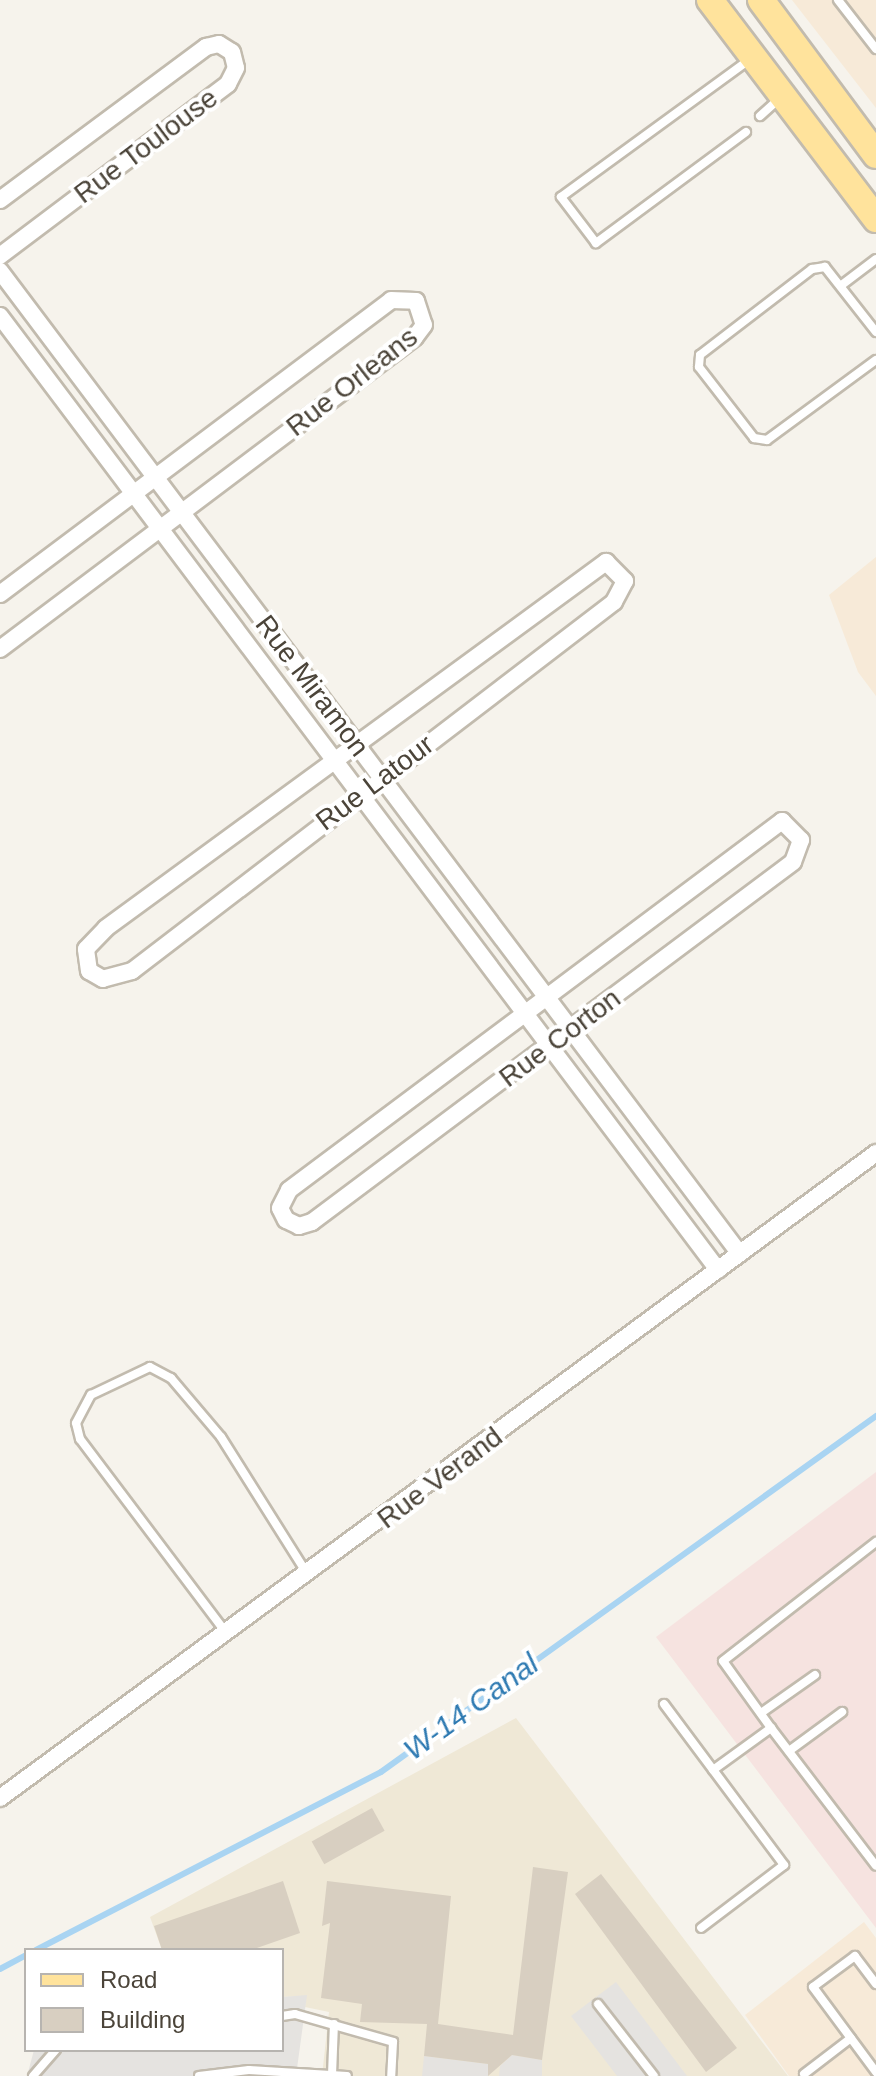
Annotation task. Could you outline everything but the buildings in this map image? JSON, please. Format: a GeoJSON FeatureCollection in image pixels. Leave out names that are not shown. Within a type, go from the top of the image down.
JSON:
{"type":"FeatureCollection","features":[{"type":"Feature","properties":{"kind":"main road"},"geometry":{"type":"LineString","coordinates":[[710,0],[876,219]]}},
{"type":"Feature","properties":{"kind":"main road"},"geometry":{"type":"LineString","coordinates":[[761,0],[876,155],[843,176]]}},
{"type":"Feature","properties":{"kind":"street","name":"Rue Toulouse"},"geometry":{"type":"LineString","coordinates":[[0,200],[206,47],[219,44],[232,52],[236,68],[228,84],[0,256]]}},
{"type":"Feature","properties":{"kind":"street","name":"Rue Miramon"},"geometry":{"type":"LineString","coordinates":[[0,271],[740,1254]]}},
{"type":"Feature","properties":{"kind":"street","name":"Rue Orleans"},"geometry":{"type":"LineString","coordinates":[[0,594],[391,300],[416,301],[424,325],[415,337],[0,649]]}},
{"type":"Feature","properties":{"kind":"street","name":"Rue Miramon"},"geometry":{"type":"LineString","coordinates":[[0,316],[718,1270]]}},
{"type":"Feature","properties":{"kind":"street","name":"Rue Latour"},"geometry":{"type":"LineString","coordinates":[[606,562],[618,568],[625,581],[614,602],[132,971],[103,979],[89,971],[83,959],[86,949],[106,928],[356,744],[593,565],[606,562]]}},
{"type":"Feature","properties":{"kind":"street","name":"Rue Corton"},"geometry":{"type":"LineString","coordinates":[[782,821],[794,830],[802,851],[793,862],[312,1222],[299,1226],[286,1220],[280,1208],[289,1190],[545,994],[771,825],[782,821]]}},
{"type":"Feature","properties":{"kind":"street","name":"Rue Verand"},"geometry":{"type":"LineString","coordinates":[[0,1798],[309,1576],[876,1153]]}},
{"type":"Feature","properties":{"kind":"lane"},"geometry":{"type":"LineString","coordinates":[[838,0],[876,49]]}},
{"type":"Feature","properties":{"kind":"lane"},"geometry":{"type":"LineString","coordinates":[[746,132],[596,243],[561,197],[753,57]]}},
{"type":"Feature","properties":{"kind":"lane"},"geometry":{"type":"LineString","coordinates":[[760,116],[783,96]]}},
{"type":"Feature","properties":{"kind":"lane"},"geometry":{"type":"LineString","coordinates":[[843,284],[876,259]]}},
{"type":"Feature","properties":{"kind":"lane"},"geometry":{"type":"LineString","coordinates":[[876,332],[843,284],[825,267],[812,269],[700,355],[699,367],[754,438],[767,440],[876,360]]}},
{"type":"Feature","properties":{"kind":"lane"},"geometry":{"type":"LineString","coordinates":[[228,1634],[80,1439],[76,1423],[91,1395],[150,1367],[171,1378],[221,1437],[309,1576]]}},
{"type":"Feature","properties":{"kind":"lane"},"geometry":{"type":"LineString","coordinates":[[876,1542],[723,1661],[876,1866]]}},
{"type":"Feature","properties":{"kind":"lane"},"geometry":{"type":"LineString","coordinates":[[761,1713],[815,1675]]}},
{"type":"Feature","properties":{"kind":"lane"},"geometry":{"type":"LineString","coordinates":[[664,1704],[784,1865],[701,1928]]}},
{"type":"Feature","properties":{"kind":"lane"},"geometry":{"type":"LineString","coordinates":[[789,1751],[842,1712]]}},
{"type":"Feature","properties":{"kind":"lane"},"geometry":{"type":"LineString","coordinates":[[713,1770],[771,1728]]}},
{"type":"Feature","properties":{"kind":"lane"},"geometry":{"type":"LineString","coordinates":[[876,1984],[855,1956],[813,1987],[876,2072]]}},
{"type":"Feature","properties":{"kind":"lane"},"geometry":{"type":"LineString","coordinates":[[598,2004],[654,2076]]}},
{"type":"Feature","properties":{"kind":"lane"},"geometry":{"type":"LineString","coordinates":[[284,2016],[334,2024],[393,2042],[391,2076]]}},
{"type":"Feature","properties":{"kind":"lane"},"geometry":{"type":"LineString","coordinates":[[333,2074],[334,2024]]}},
{"type":"Feature","properties":{"kind":"lane"},"geometry":{"type":"LineString","coordinates":[[804,2074],[851,2038]]}},
{"type":"Feature","properties":{"kind":"lane"},"geometry":{"type":"LineString","coordinates":[[33,2076],[54,2052]]}},
{"type":"Feature","properties":{"kind":"lane"},"geometry":{"type":"LineString","coordinates":[[199,2076],[347,2076]]}},
{"type":"Feature","properties":{"kind":"shaded area"},"geometry":{"type":"Polygon","coordinates":[[[792,0],[876,0],[876,108],[792,0]]]}},
{"type":"Feature","properties":{"kind":"shaded area"},"geometry":{"type":"Polygon","coordinates":[[[876,557],[876,696],[858,672],[829,595],[876,557]]]}},
{"type":"Feature","properties":{"kind":"shaded area"},"geometry":{"type":"Polygon","coordinates":[[[876,1472],[876,1928],[656,1637],[876,1472]]]}},
{"type":"Feature","properties":{"kind":"shaded area"},"geometry":{"type":"Polygon","coordinates":[[[516,1718],[788,2076],[322,2076],[329,2012],[305,2007],[306,1996],[284,1997],[284,1948],[161,1948],[150,1917],[516,1718]]]}},
{"type":"Feature","properties":{"kind":"shaded area"},"geometry":{"type":"Polygon","coordinates":[[[864,1922],[876,1938],[876,2076],[789,2076],[745,2015],[864,1922]]]}},
{"type":"Feature","properties":{"kind":"shaded area"},"geometry":{"type":"Polygon","coordinates":[[[616,1982],[687,2076],[617,2076],[571,2016],[616,1982]]]}},
{"type":"Feature","properties":{"kind":"shaded area"},"geometry":{"type":"Polygon","coordinates":[[[307,1995],[296,2076],[27,2076],[33,2052],[284,2052],[284,1997],[307,1995]]]}},
{"type":"Feature","properties":{"kind":"shaded area"},"geometry":{"type":"Polygon","coordinates":[[[512,2055],[542,2060],[542,2076],[499,2076],[500,2066],[512,2055]]]}},
{"type":"Feature","properties":{"kind":"shaded area"},"geometry":{"type":"Polygon","coordinates":[[[424,2056],[488,2064],[488,2076],[422,2076],[424,2056]]]}},
{"type":"Feature","properties":{"kind":"waterway","name":"W-14 Canal"},"geometry":{"type":"LineString","coordinates":[[40,1948],[381,1772],[876,1416]]}},
{"type":"Feature","properties":{"kind":"waterway","name":"W-14 Canal"},"geometry":{"type":"LineString","coordinates":[[0,1969],[24,1956]]}}]}
